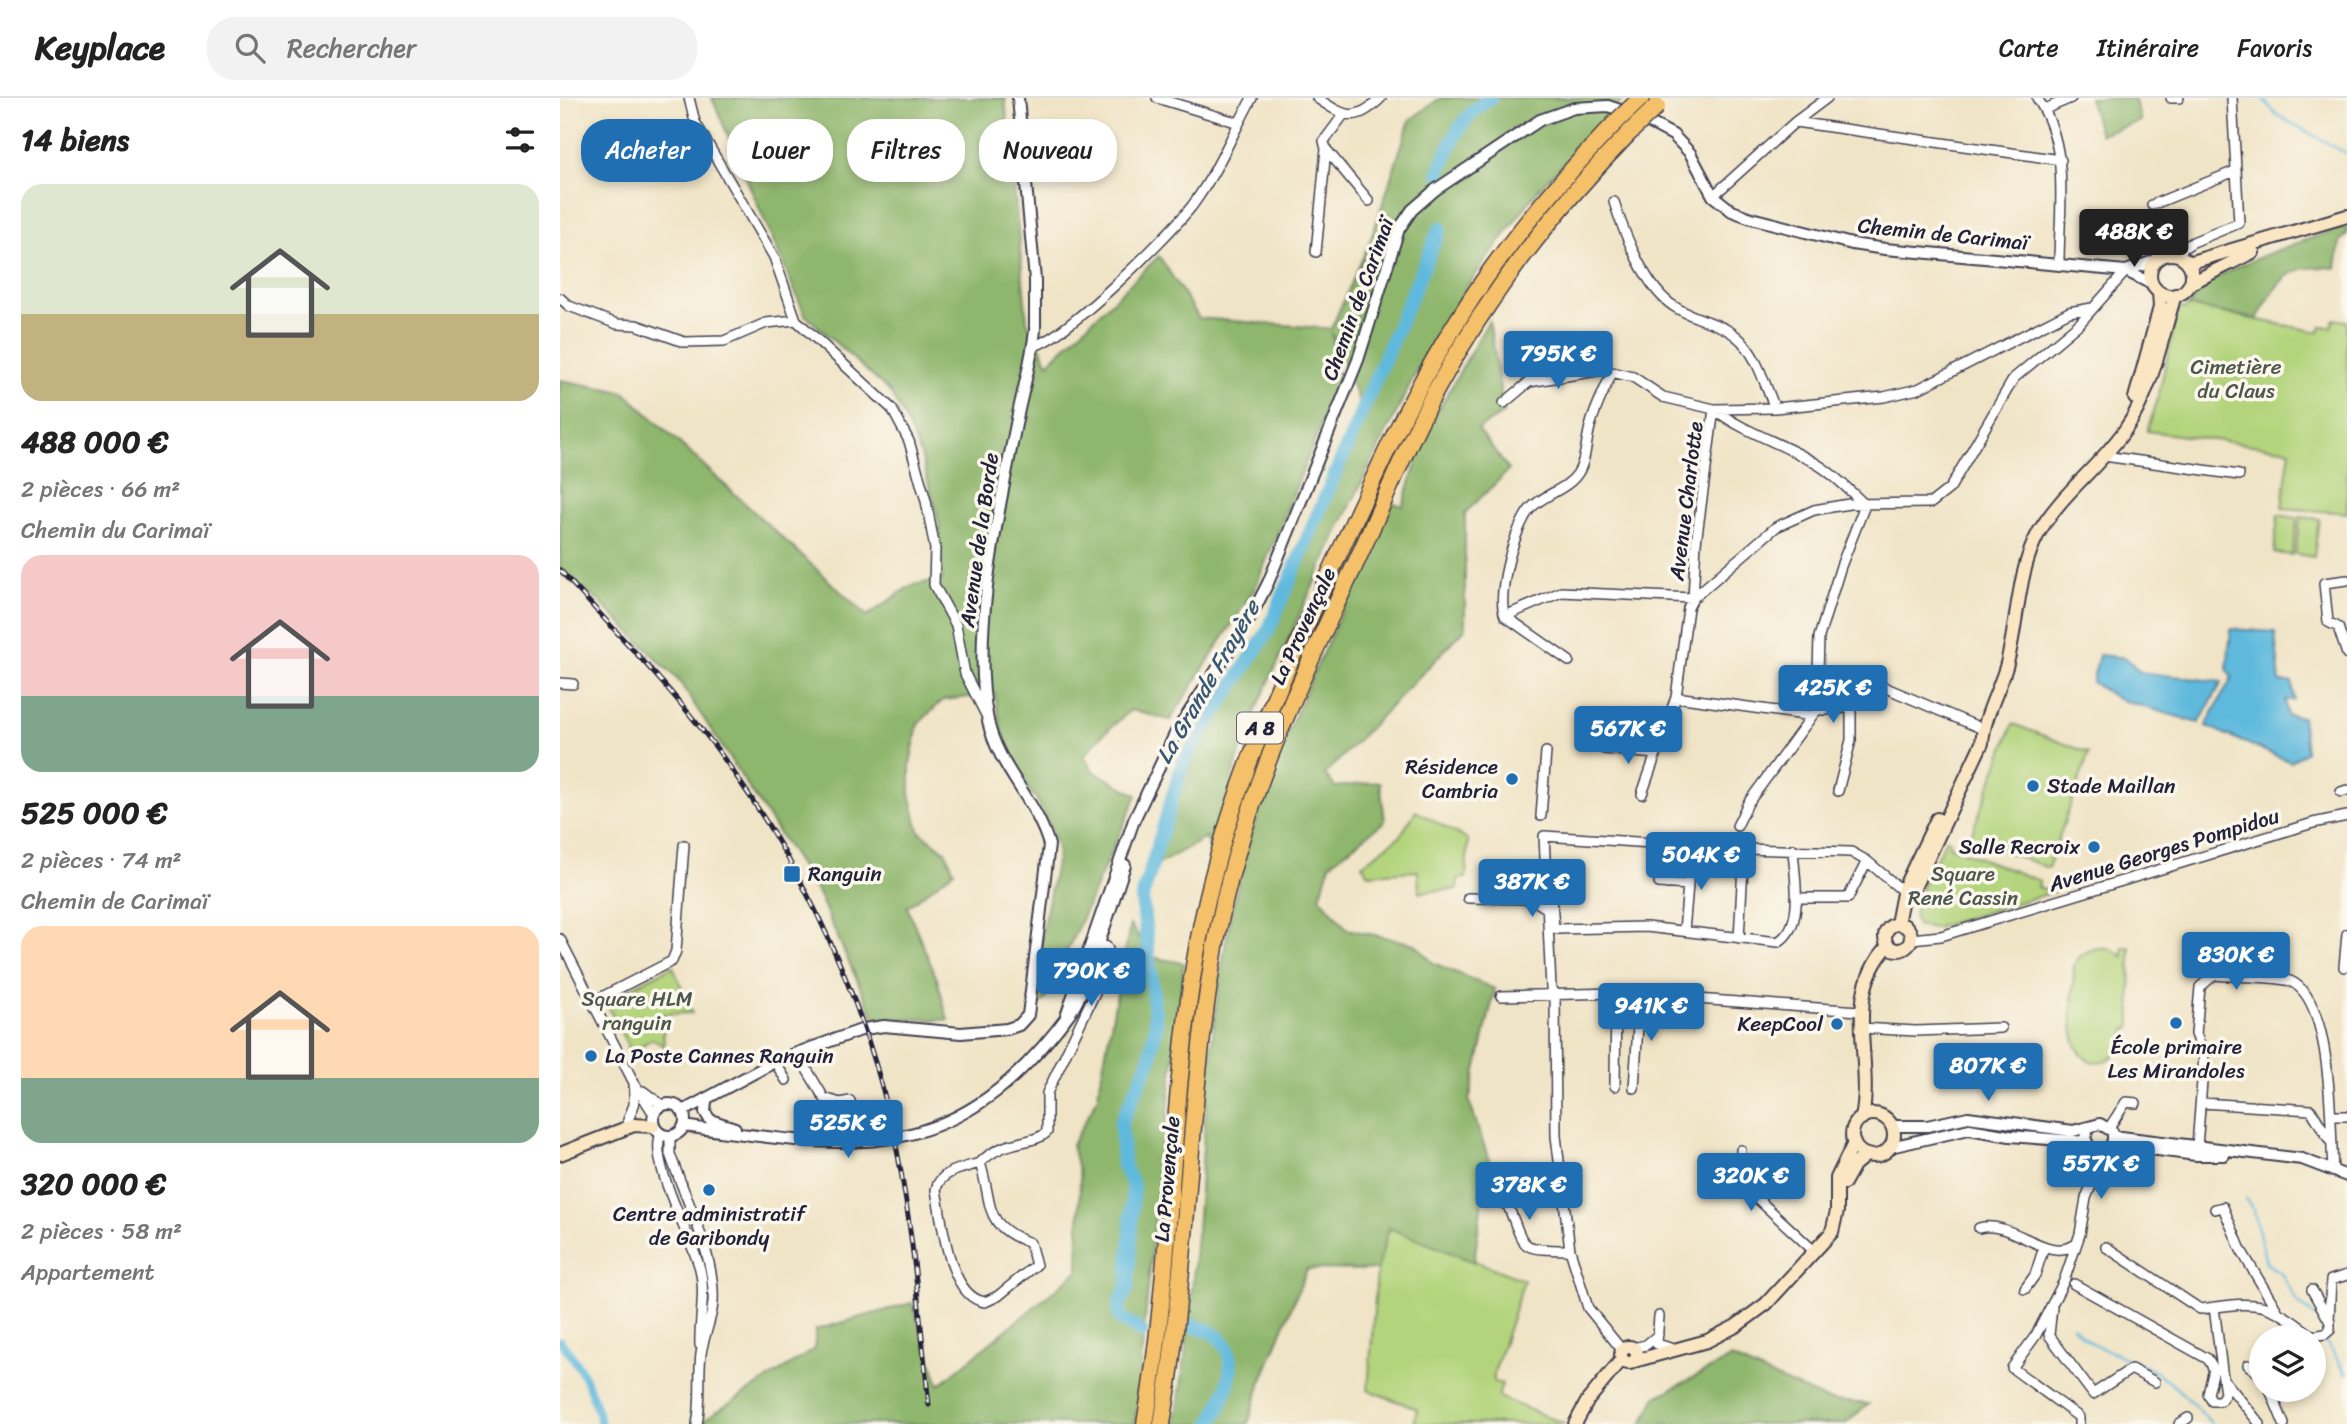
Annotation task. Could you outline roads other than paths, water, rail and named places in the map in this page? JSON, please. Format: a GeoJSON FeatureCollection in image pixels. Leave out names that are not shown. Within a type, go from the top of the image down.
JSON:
{"type":"FeatureCollection","features":[{"type":"Feature","properties":{"kind":"highway","name":"La Provençale"},"geometry":{"type":"LineString","coordinates":[[1145,1424],[1191,989],[1206,904],[1245,767],[1266,713],[1390,445],[1439,352],[1518,233],[1617,121],[1641,98]]}},
{"type":"Feature","properties":{"kind":"highway","name":"La Provençale"},"geometry":{"type":"LineString","coordinates":[[1163,1424],[1208,992],[1223,903],[1253,798],[1308,662],[1442,381],[1488,305],[1540,233],[1629,134],[1662,102]]}},
{"type":"Feature","properties":{"kind":"main road"},"geometry":{"type":"LineString","coordinates":[[2126,428],[2160,307],[2151,272],[2156,260],[2174,254],[2188,263],[2284,237],[2347,216]]}},
{"type":"Feature","properties":{"kind":"main road"},"geometry":{"type":"LineString","coordinates":[[1888,946],[1885,934],[1897,924],[1905,893],[1912,892],[1982,743],[1983,729],[2006,667],[2030,554],[2037,536],[2047,519],[2126,428],[2143,401],[2175,295],[2190,282],[2284,237]]}},
{"type":"Feature","properties":{"kind":"main road"},"geometry":{"type":"LineString","coordinates":[[2188,263],[2190,282]]}},
{"type":"Feature","properties":{"kind":"main road"},"geometry":{"type":"LineString","coordinates":[[2156,288],[2175,295]]}},
{"type":"Feature","properties":{"kind":"main road"},"geometry":{"type":"LineString","coordinates":[[1888,946],[1902,950],[1911,939],[1908,928],[1897,924]]}},
{"type":"Feature","properties":{"kind":"main road"},"geometry":{"type":"LineString","coordinates":[[1866,1155],[1854,1143],[1852,1132],[1862,1118],[1867,1098],[1859,1011],[1875,962],[1888,946]]}},
{"type":"Feature","properties":{"kind":"main road"},"geometry":{"type":"LineString","coordinates":[[1575,1424],[1601,1383],[1629,1355],[1665,1353],[1681,1349],[1707,1341],[1744,1321],[1779,1292],[1832,1233],[1837,1203],[1848,1174],[1858,1160],[1866,1155],[1880,1155],[1890,1147],[1894,1136],[1891,1126],[1879,1116],[1867,1098]]}},
{"type":"Feature","properties":{"kind":"main road"},"geometry":{"type":"LineString","coordinates":[[1862,1118],[1879,1116]]}},
{"type":"Feature","properties":{"kind":"main road"},"geometry":{"type":"LineString","coordinates":[[560,1147],[628,1120],[658,1125]]}},
{"type":"Feature","properties":{"kind":"main road"},"geometry":{"type":"LineString","coordinates":[[560,1154],[634,1125],[658,1125]]}},
{"type":"Feature","properties":{"kind":"main road"},"geometry":{"type":"LineString","coordinates":[[1837,1203],[1837,1178],[1854,1143]]}},
{"type":"Feature","properties":{"kind":"street"},"geometry":{"type":"LineString","coordinates":[[688,98],[695,122],[774,257],[796,320],[892,409],[909,441],[931,525],[935,549],[934,585],[956,625],[965,674],[988,719]]}},
{"type":"Feature","properties":{"kind":"street","name":"Avenue de la Borde"},"geometry":{"type":"LineString","coordinates":[[797,1053],[864,1029],[884,1026],[951,1032],[995,1030],[1019,1026],[1028,1015],[1049,845],[1043,823],[1004,765],[988,719],[984,613],[1018,412],[1033,346],[1035,280],[1018,98]]}},
{"type":"Feature","properties":{"kind":"street"},"geometry":{"type":"LineString","coordinates":[[1157,98],[1239,123]]}},
{"type":"Feature","properties":{"kind":"street"},"geometry":{"type":"LineString","coordinates":[[1033,346],[1042,344],[1080,315],[1171,229],[1193,204],[1252,98]]}},
{"type":"Feature","properties":{"kind":"street"},"geometry":{"type":"LineString","coordinates":[[1317,98],[1344,114],[1360,115],[1381,98]]}},
{"type":"Feature","properties":{"kind":"street"},"geometry":{"type":"LineString","coordinates":[[1713,196],[1795,122],[1826,98]]}},
{"type":"Feature","properties":{"kind":"street"},"geometry":{"type":"LineString","coordinates":[[2037,98],[2045,109],[2061,160],[2059,264]]}},
{"type":"Feature","properties":{"kind":"street"},"geometry":{"type":"LineString","coordinates":[[2045,109],[2071,98]]}},
{"type":"Feature","properties":{"kind":"street"},"geometry":{"type":"LineString","coordinates":[[2171,98],[2179,98]]}},
{"type":"Feature","properties":{"kind":"street"},"geometry":{"type":"LineString","coordinates":[[2174,254],[2193,242],[2239,223],[2232,98]]}},
{"type":"Feature","properties":{"kind":"street","name":"Chemin de Carimaï"},"geometry":{"type":"LineString","coordinates":[[1066,1016],[1095,942],[1134,820],[1176,732],[1239,635],[1268,583],[1358,360],[1399,229],[1419,203],[1540,120],[1574,108],[1596,105],[1635,115],[1673,135],[1690,153],[1713,196],[1741,215],[1852,244],[2126,271],[2156,288]]}},
{"type":"Feature","properties":{"kind":"street"},"geometry":{"type":"LineString","coordinates":[[1316,252],[1326,149],[1324,141],[1344,114]]}},
{"type":"Feature","properties":{"kind":"street"},"geometry":{"type":"LineString","coordinates":[[1795,122],[2061,160]]}},
{"type":"Feature","properties":{"kind":"street"},"geometry":{"type":"LineString","coordinates":[[1326,149],[1369,201]]}},
{"type":"Feature","properties":{"kind":"street"},"geometry":{"type":"LineString","coordinates":[[2152,205],[2235,171]]}},
{"type":"Feature","properties":{"kind":"street"},"geometry":{"type":"LineString","coordinates":[[1614,202],[1622,226],[1648,280],[1674,307],[1726,328],[1745,344],[1775,408]]}},
{"type":"Feature","properties":{"kind":"street"},"geometry":{"type":"LineString","coordinates":[[1505,616],[1561,592],[1693,598],[1776,527],[1828,507],[1931,503],[1950,488],[2014,378],[2080,323],[2126,271],[2156,260]]}},
{"type":"Feature","properties":{"kind":"street"},"geometry":{"type":"LineString","coordinates":[[560,298],[569,306],[617,324],[636,325],[684,342],[724,341],[766,323],[796,320]]}},
{"type":"Feature","properties":{"kind":"street"},"geometry":{"type":"LineString","coordinates":[[1504,402],[1529,382],[1553,376],[1612,372],[1633,377],[1663,397],[1714,409],[1775,408],[1884,397],[1918,389],[2069,312],[2092,308]]}},
{"type":"Feature","properties":{"kind":"street"},"geometry":{"type":"LineString","coordinates":[[1569,661],[1505,616],[1502,603],[1510,558],[1525,517],[1531,508],[1572,481],[1579,471],[1593,417],[1612,372]]}},
{"type":"Feature","properties":{"kind":"street"},"geometry":{"type":"LineString","coordinates":[[1714,409],[1727,420],[1818,464],[1841,481],[1865,505]]}},
{"type":"Feature","properties":{"kind":"street","name":"Avenue Charlotte"},"geometry":{"type":"LineString","coordinates":[[1642,794],[1676,697],[1688,608],[1693,598],[1696,542],[1714,409]]}},
{"type":"Feature","properties":{"kind":"street"},"geometry":{"type":"LineString","coordinates":[[2104,456],[2239,475]]}},
{"type":"Feature","properties":{"kind":"street"},"geometry":{"type":"LineString","coordinates":[[1737,826],[1748,803],[1814,713],[1819,637],[1841,566],[1865,505]]}},
{"type":"Feature","properties":{"kind":"street"},"geometry":{"type":"LineString","coordinates":[[2347,580],[2324,583],[2328,622],[2338,627],[2345,640],[2347,654]]}},
{"type":"Feature","properties":{"kind":"street"},"geometry":{"type":"LineString","coordinates":[[560,683],[573,684]]}},
{"type":"Feature","properties":{"kind":"street"},"geometry":{"type":"LineString","coordinates":[[1676,697],[1814,713],[1851,707],[1879,685],[1983,729]]}},
{"type":"Feature","properties":{"kind":"street"},"geometry":{"type":"LineString","coordinates":[[1838,791],[1851,740],[1851,707]]}},
{"type":"Feature","properties":{"kind":"street"},"geometry":{"type":"LineString","coordinates":[[1604,749],[1655,754]]}},
{"type":"Feature","properties":{"kind":"street"},"geometry":{"type":"LineString","coordinates":[[1541,816],[1546,752]]}},
{"type":"Feature","properties":{"kind":"street","name":"Avenue Georges Pompidou"},"geometry":{"type":"LineString","coordinates":[[1911,939],[1941,936],[2313,823],[2347,816]]}},
{"type":"Feature","properties":{"kind":"street"},"geometry":{"type":"LineString","coordinates":[[1546,836],[1744,849],[1852,852],[1905,893]]}},
{"type":"Feature","properties":{"kind":"street"},"geometry":{"type":"LineString","coordinates":[[1546,836],[1546,908],[1551,988],[1555,993],[1556,1136],[1570,1250],[1588,1308],[1629,1355],[1658,1335]]}},
{"type":"Feature","properties":{"kind":"street"},"geometry":{"type":"LineString","coordinates":[[1546,836],[1555,928],[1646,927],[1778,942],[1786,937],[1792,925],[1796,898],[1793,849]]}},
{"type":"Feature","properties":{"kind":"street"},"geometry":{"type":"LineString","coordinates":[[592,1002],[672,961],[676,951],[684,845]]}},
{"type":"Feature","properties":{"kind":"street"},"geometry":{"type":"LineString","coordinates":[[1668,845],[1663,884],[1688,885]]}},
{"type":"Feature","properties":{"kind":"street"},"geometry":{"type":"LineString","coordinates":[[1684,931],[1690,846]]}},
{"type":"Feature","properties":{"kind":"street"},"geometry":{"type":"LineString","coordinates":[[1740,938],[1744,849]]}},
{"type":"Feature","properties":{"kind":"street"},"geometry":{"type":"LineString","coordinates":[[1796,898],[1848,898],[1867,861]]}},
{"type":"Feature","properties":{"kind":"street"},"geometry":{"type":"LineString","coordinates":[[1468,898],[1532,900],[1546,908]]}},
{"type":"Feature","properties":{"kind":"street"},"geometry":{"type":"LineString","coordinates":[[2344,967],[2347,934]]}},
{"type":"Feature","properties":{"kind":"street"},"geometry":{"type":"LineString","coordinates":[[560,939],[658,1125],[678,1133],[684,1126],[683,1111]]}},
{"type":"Feature","properties":{"kind":"street"},"geometry":{"type":"LineString","coordinates":[[980,1163],[995,1222],[1008,1235],[1030,1243],[1036,1265],[998,1296],[985,1301],[972,1297],[957,1279],[936,1190],[937,1182],[943,1176],[980,1163],[989,1153],[1005,1144],[1045,1135],[1049,1125],[1047,1093],[1110,963],[1111,953],[1095,942]]}},
{"type":"Feature","properties":{"kind":"street","name":"Chemin de Carimaï"},"geometry":{"type":"LineString","coordinates":[[684,1126],[845,1144],[885,1140],[930,1129],[980,1105],[1009,1083],[1035,1058],[1085,987],[1095,942]]}},
{"type":"Feature","properties":{"kind":"street"},"geometry":{"type":"LineString","coordinates":[[1085,987],[1110,963]]}},
{"type":"Feature","properties":{"kind":"street"},"geometry":{"type":"LineString","coordinates":[[2197,1147],[2204,1055],[2196,1034],[2200,987],[2214,975],[2289,981],[2304,992],[2315,1014],[2333,1116],[2333,1170]]}},
{"type":"Feature","properties":{"kind":"street"},"geometry":{"type":"LineString","coordinates":[[1085,987],[1095,989],[1094,998]]}},
{"type":"Feature","properties":{"kind":"street"},"geometry":{"type":"LineString","coordinates":[[1615,1086],[1616,993]]}},
{"type":"Feature","properties":{"kind":"street"},"geometry":{"type":"LineString","coordinates":[[1501,996],[1616,993],[1859,1011]]}},
{"type":"Feature","properties":{"kind":"street"},"geometry":{"type":"LineString","coordinates":[[1634,1088],[1640,995]]}},
{"type":"Feature","properties":{"kind":"street"},"geometry":{"type":"LineString","coordinates":[[1860,1028],[1916,1031],[2001,1028]]}},
{"type":"Feature","properties":{"kind":"street"},"geometry":{"type":"LineString","coordinates":[[683,1111],[797,1053],[824,1098],[840,1103],[850,1101],[855,1121]]}},
{"type":"Feature","properties":{"kind":"street"},"geometry":{"type":"LineString","coordinates":[[775,1062],[786,1080]]}},
{"type":"Feature","properties":{"kind":"street"},"geometry":{"type":"LineString","coordinates":[[634,1083],[662,1105],[672,1104],[683,1111]]}},
{"type":"Feature","properties":{"kind":"street"},"geometry":{"type":"LineString","coordinates":[[628,1120],[634,1105],[634,1083]]}},
{"type":"Feature","properties":{"kind":"street","name":"Chemin de Carimaï"},"geometry":{"type":"LineString","coordinates":[[706,1101],[705,1112],[710,1120],[741,1132]]}},
{"type":"Feature","properties":{"kind":"street"},"geometry":{"type":"LineString","coordinates":[[2098,1152],[2106,1150],[2126,1102],[2136,1103]]}},
{"type":"Feature","properties":{"kind":"street"},"geometry":{"type":"LineString","coordinates":[[2202,1103],[2311,1110],[2331,1142]]}},
{"type":"Feature","properties":{"kind":"street"},"geometry":{"type":"LineString","coordinates":[[662,1105],[658,1141],[663,1169],[700,1271],[701,1392],[697,1424]]}},
{"type":"Feature","properties":{"kind":"street"},"geometry":{"type":"LineString","coordinates":[[2333,1116],[2347,1116]]}},
{"type":"Feature","properties":{"kind":"street"},"geometry":{"type":"LineString","coordinates":[[1891,1126],[1927,1126],[1968,1117],[2034,1128],[2073,1131],[2096,1125],[2111,1136],[2186,1154],[2249,1153]]}},
{"type":"Feature","properties":{"kind":"street"},"geometry":{"type":"LineString","coordinates":[[1890,1147],[1969,1129],[2010,1136],[2086,1142],[2098,1152]]}},
{"type":"Feature","properties":{"kind":"street"},"geometry":{"type":"LineString","coordinates":[[2086,1142],[2088,1129]]}},
{"type":"Feature","properties":{"kind":"street"},"geometry":{"type":"LineString","coordinates":[[2111,1136],[2302,1159],[2347,1176]]}},
{"type":"Feature","properties":{"kind":"street"},"geometry":{"type":"LineString","coordinates":[[2186,1154],[2197,1147]]}},
{"type":"Feature","properties":{"kind":"street"},"geometry":{"type":"LineString","coordinates":[[1741,1150],[1741,1175],[1747,1189],[1814,1251]]}},
{"type":"Feature","properties":{"kind":"street"},"geometry":{"type":"LineString","coordinates":[[2079,1424],[2079,1417],[2012,1368],[2052,1306],[2076,1244],[2086,1198],[2095,1179],[2098,1152]]}},
{"type":"Feature","properties":{"kind":"street"},"geometry":{"type":"LineString","coordinates":[[1496,1199],[1508,1206],[1520,1240],[1526,1245],[1537,1249],[1570,1250]]}},
{"type":"Feature","properties":{"kind":"street"},"geometry":{"type":"LineString","coordinates":[[2215,1209],[2223,1207],[2241,1250],[2278,1312]]}},
{"type":"Feature","properties":{"kind":"street"},"geometry":{"type":"LineString","coordinates":[[1979,1228],[2000,1226],[2044,1247],[2067,1249],[2076,1244]]}},
{"type":"Feature","properties":{"kind":"street"},"geometry":{"type":"LineString","coordinates":[[2025,1289],[2035,1275],[2044,1247]]}},
{"type":"Feature","properties":{"kind":"street"},"geometry":{"type":"LineString","coordinates":[[2106,1247],[2200,1309],[2250,1302],[2278,1312],[2312,1336],[2325,1334],[2330,1330],[2330,1280],[2347,1275]]}},
{"type":"Feature","properties":{"kind":"street"},"geometry":{"type":"LineString","coordinates":[[2074,1284],[2208,1359],[2214,1369],[2208,1394],[2212,1401],[2220,1401],[2225,1394],[2214,1307]]}},
{"type":"Feature","properties":{"kind":"street"},"geometry":{"type":"LineString","coordinates":[[2312,1290],[2330,1322]]}},
{"type":"Feature","properties":{"kind":"street"},"geometry":{"type":"LineString","coordinates":[[2052,1306],[2054,1310],[2049,1335],[2093,1394],[2130,1369],[2155,1382]]}},
{"type":"Feature","properties":{"kind":"street"},"geometry":{"type":"LineString","coordinates":[[1659,1316],[1659,1346],[1681,1349]]}},
{"type":"Feature","properties":{"kind":"street"},"geometry":{"type":"LineString","coordinates":[[2224,1380],[2260,1424]]}},
{"type":"Feature","properties":{"kind":"street"},"geometry":{"type":"LineString","coordinates":[[2275,1402],[2284,1424]]}},
{"type":"Feature","properties":{"kind":"street"},"geometry":{"type":"LineString","coordinates":[[2179,1424],[2188,1418]]}},
{"type":"Feature","properties":{"kind":"water"},"geometry":{"type":"Polygon","coordinates":[[[2231,629],[2275,632],[2280,682],[2292,682],[2294,700],[2285,700],[2287,715],[2302,717],[2306,751],[2291,762],[2206,726],[2232,677],[2227,669],[2231,629]]]}},
{"type":"Feature","properties":{"kind":"water"},"geometry":{"type":"Polygon","coordinates":[[[2099,655],[2126,658],[2140,672],[2222,682],[2199,723],[2118,699],[2092,682],[2099,655]]]}},
{"type":"Feature","properties":{"kind":"waterway","name":"La Grande Frayère"},"geometry":{"type":"LineString","coordinates":[[1439,173],[1458,130],[1472,113],[1491,98]]}},
{"type":"Feature","properties":{"kind":"waterway"},"geometry":{"type":"LineString","coordinates":[[2262,98],[2277,115],[2347,154]]}},
{"type":"Feature","properties":{"kind":"waterway","name":"La Grande Frayère"},"geometry":{"type":"LineString","coordinates":[[1142,1332],[1120,1318],[1119,1305],[1128,1286],[1133,1185],[1123,1165],[1121,1122],[1150,1060],[1156,1024],[1142,898],[1183,762],[1268,631],[1440,228]]}},
{"type":"Feature","properties":{"kind":"waterway"},"geometry":{"type":"LineString","coordinates":[[2246,1199],[2254,1211],[2266,1263],[2281,1273],[2298,1303],[2321,1321],[2322,1325]]}},
{"type":"Feature","properties":{"kind":"waterway","name":"La Grande Frayère"},"geometry":{"type":"LineString","coordinates":[[1194,1326],[1211,1332],[1223,1341],[1229,1353],[1229,1380],[1211,1424]]}},
{"type":"Feature","properties":{"kind":"waterway"},"geometry":{"type":"LineString","coordinates":[[2073,1326],[2090,1342],[2162,1376],[2211,1423]]}},
{"type":"Feature","properties":{"kind":"waterway"},"geometry":{"type":"LineString","coordinates":[[560,1341],[586,1380],[601,1424]]}},
{"type":"Feature","properties":{"kind":"waterway"},"geometry":{"type":"LineString","coordinates":[[2326,1342],[2347,1374]]}},
{"type":"Feature","properties":{"kind":"railway"},"geometry":{"type":"LineString","coordinates":[[560,570],[669,690],[730,767],[783,849],[847,981],[879,1074],[898,1157],[910,1227],[929,1405]]}},
{"type":"Feature","properties":{"kind":"place","name":"Résidence Cambria"},"geometry":{"type":"Point","coordinates":[1512,779]}},
{"type":"Feature","properties":{"kind":"place","name":"Stade Maillan"},"geometry":{"type":"Point","coordinates":[2033,786]}},
{"type":"Feature","properties":{"kind":"place","name":"Salle Recroix"},"geometry":{"type":"Point","coordinates":[2094,847]}},
{"type":"Feature","properties":{"kind":"place","name":"Ranguin"},"geometry":{"type":"Point","coordinates":[792,874]}},
{"type":"Feature","properties":{"kind":"place","name":"École primaire Les Mirandoles"},"geometry":{"type":"Point","coordinates":[2176,1023]}},
{"type":"Feature","properties":{"kind":"place","name":"KeepCool"},"geometry":{"type":"Point","coordinates":[1837,1024]}},
{"type":"Feature","properties":{"kind":"place","name":"La Poste Cannes Ranguin"},"geometry":{"type":"Point","coordinates":[591,1056]}},
{"type":"Feature","properties":{"kind":"place","name":"Centre administratif de Garibondy"},"geometry":{"type":"Point","coordinates":[709,1190]}},
{"type":"Feature","properties":{"kind":"park label","name":"Cimetière du Claus"},"geometry":{"type":"Point","coordinates":[2236,379]}},
{"type":"Feature","properties":{"kind":"park label","name":"Square René Cassin"},"geometry":{"type":"Point","coordinates":[1963,886]}},
{"type":"Feature","properties":{"kind":"park label","name":"Square HLM ranguin"},"geometry":{"type":"Point","coordinates":[637,1011]}}]}
